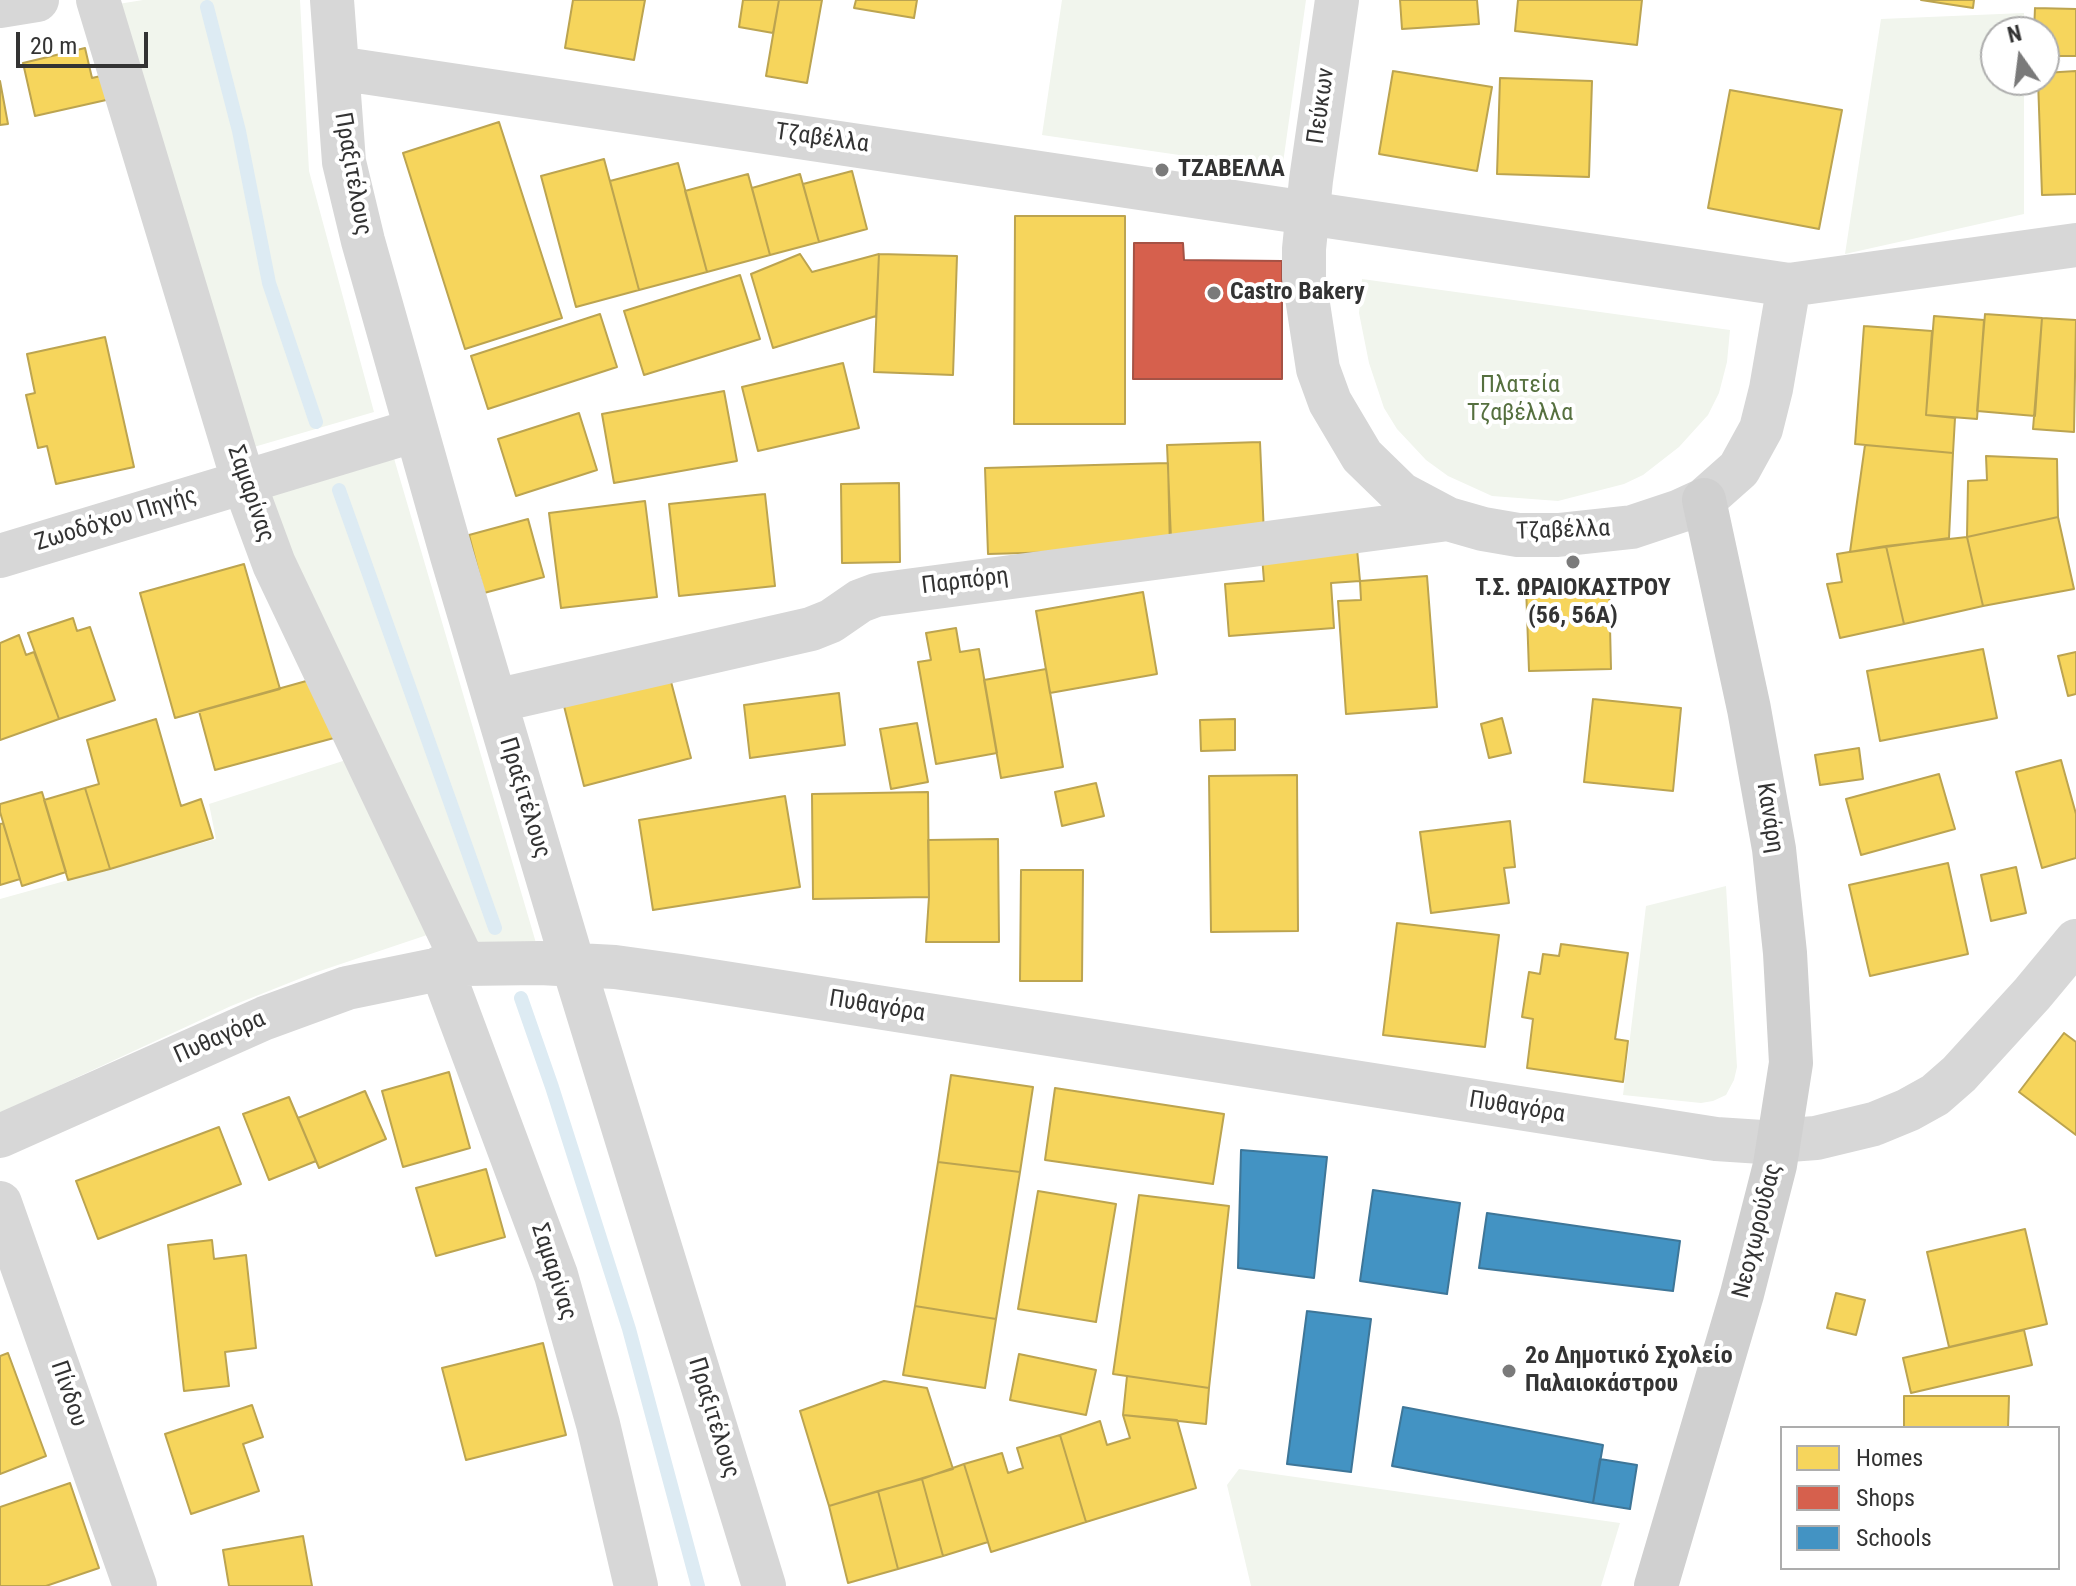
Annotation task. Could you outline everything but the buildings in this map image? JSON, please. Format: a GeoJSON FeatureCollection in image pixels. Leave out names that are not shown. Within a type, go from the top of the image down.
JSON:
{"type":"FeatureCollection","features":[{"type":"Feature","properties":{"kind":"street"},"geometry":{"type":"LineString","coordinates":[[0,6],[34,0]]}},
{"type":"Feature","properties":{"kind":"street","name":"Σαμαρίνας"},"geometry":{"type":"LineString","coordinates":[[98,0],[243,480],[289,597],[453,965],[556,1275],[595,1410],[636,1586]]}},
{"type":"Feature","properties":{"kind":"street","name":"Πραξιτέλους"},"geometry":{"type":"LineString","coordinates":[[332,0],[339,120],[350,187],[416,430],[573,964],[764,1586]]}},
{"type":"Feature","properties":{"kind":"street","name":"Πεύκων"},"geometry":{"type":"LineString","coordinates":[[1307,211],[1337,0]]}},
{"type":"Feature","properties":{"kind":"street","name":"Τζαβέλλα"},"geometry":{"type":"LineString","coordinates":[[337,68],[1789,285],[2076,245]]}},
{"type":"Feature","properties":{"kind":"street","name":"Τζαβέλλα"},"geometry":{"type":"LineString","coordinates":[[1307,211],[1304,278],[1318,369],[1330,402],[1362,456],[1401,494],[1448,519],[1518,535],[1558,535],[1632,527],[1656,520],[1704,500],[1739,469],[1761,429],[1789,285]]}},
{"type":"Feature","properties":{"kind":"street","name":"Ζωοδόχου Πηγής"},"geometry":{"type":"LineString","coordinates":[[0,556],[416,430]]}},
{"type":"Feature","properties":{"kind":"street","name":"Κανάρη"},"geometry":{"type":"LineString","coordinates":[[1704,500],[1762,778],[1781,895],[1791,1063],[1780,1141]]}},
{"type":"Feature","properties":{"kind":"street","name":"Παρπόρη"},"geometry":{"type":"LineString","coordinates":[[495,701],[811,629],[831,621],[860,601],[888,593],[1448,519]]}},
{"type":"Feature","properties":{"kind":"street","name":"Νεοχωρούδας"},"geometry":{"type":"LineString","coordinates":[[1656,1586],[1742,1294],[1780,1141],[1833,1135],[1874,1124],[1935,1095],[1959,1074],[2076,941]]}},
{"type":"Feature","properties":{"kind":"street","name":"Πυθαγόρα"},"geometry":{"type":"LineString","coordinates":[[0,1136],[265,1018],[347,988],[453,965],[573,964],[680,976],[1716,1139],[1780,1141]]}},
{"type":"Feature","properties":{"kind":"street","name":"Πίνδου"},"geometry":{"type":"LineString","coordinates":[[0,1203],[17,1298],[135,1586]]}},
{"type":"Feature","properties":{"kind":"green space"},"geometry":{"type":"Polygon","coordinates":[[[143,0],[300,0],[309,171],[374,412],[247,449],[112,5],[143,0]]]}},
{"type":"Feature","properties":{"kind":"green space"},"geometry":{"type":"Polygon","coordinates":[[[1062,0],[1306,0],[1282,170],[1042,135],[1062,0]]]}},
{"type":"Feature","properties":{"kind":"green space"},"geometry":{"type":"Polygon","coordinates":[[[2024,13],[2024,16],[1980,16],[1980,96],[2024,96],[2024,214],[1845,254],[1881,19],[2024,13]]]}},
{"type":"Feature","properties":{"kind":"green space","name":"Πλατεία Τζαβέλλλα"},"geometry":{"type":"Polygon","coordinates":[[[1362,279],[1730,330],[1727,362],[1719,393],[1708,415],[1679,447],[1643,475],[1624,484],[1558,501],[1492,496],[1448,476],[1426,460],[1397,429],[1384,408],[1369,363],[1359,313],[1362,279]]]}},
{"type":"Feature","properties":{"kind":"green space"},"geometry":{"type":"Polygon","coordinates":[[[393,455],[536,943],[475,947],[261,496],[393,455]]]}},
{"type":"Feature","properties":{"kind":"green space"},"geometry":{"type":"Polygon","coordinates":[[[346,760],[433,933],[314,973],[231,1006],[0,1113],[0,899],[216,839],[209,804],[346,760]]]}},
{"type":"Feature","properties":{"kind":"green space"},"geometry":{"type":"Polygon","coordinates":[[[1726,886],[1737,1067],[1734,1080],[1726,1095],[1701,1103],[1623,1095],[1646,906],[1726,886]]]}},
{"type":"Feature","properties":{"kind":"green space"},"geometry":{"type":"Polygon","coordinates":[[[1239,1469],[1620,1523],[1601,1586],[1251,1586],[1227,1485],[1239,1469]]]}},
{"type":"Feature","properties":{"kind":"waterway"},"geometry":{"type":"LineString","coordinates":[[207,7],[239,131],[269,283],[316,422]]}},
{"type":"Feature","properties":{"kind":"waterway"},"geometry":{"type":"LineString","coordinates":[[339,490],[495,928]]}},
{"type":"Feature","properties":{"kind":"waterway"},"geometry":{"type":"LineString","coordinates":[[521,998],[629,1329],[698,1586]]}},
{"type":"Feature","properties":{"kind":"place","name":"ΤΖΑΒΕΛΛΑ"},"geometry":{"type":"Point","coordinates":[1162,170]}},
{"type":"Feature","properties":{"kind":"place","name":"Castro Bakery"},"geometry":{"type":"Point","coordinates":[1214,293]}},
{"type":"Feature","properties":{"kind":"place","name":"Τ.Σ. ΩΡΑΙΟΚΑΣΤΡΟΥ (56, 56Α)"},"geometry":{"type":"Point","coordinates":[1573,562]}},
{"type":"Feature","properties":{"kind":"place","name":"2ο Δημοτικό Σχολείο Παλαιοκάστρου"},"geometry":{"type":"Point","coordinates":[1509,1371]}}]}
